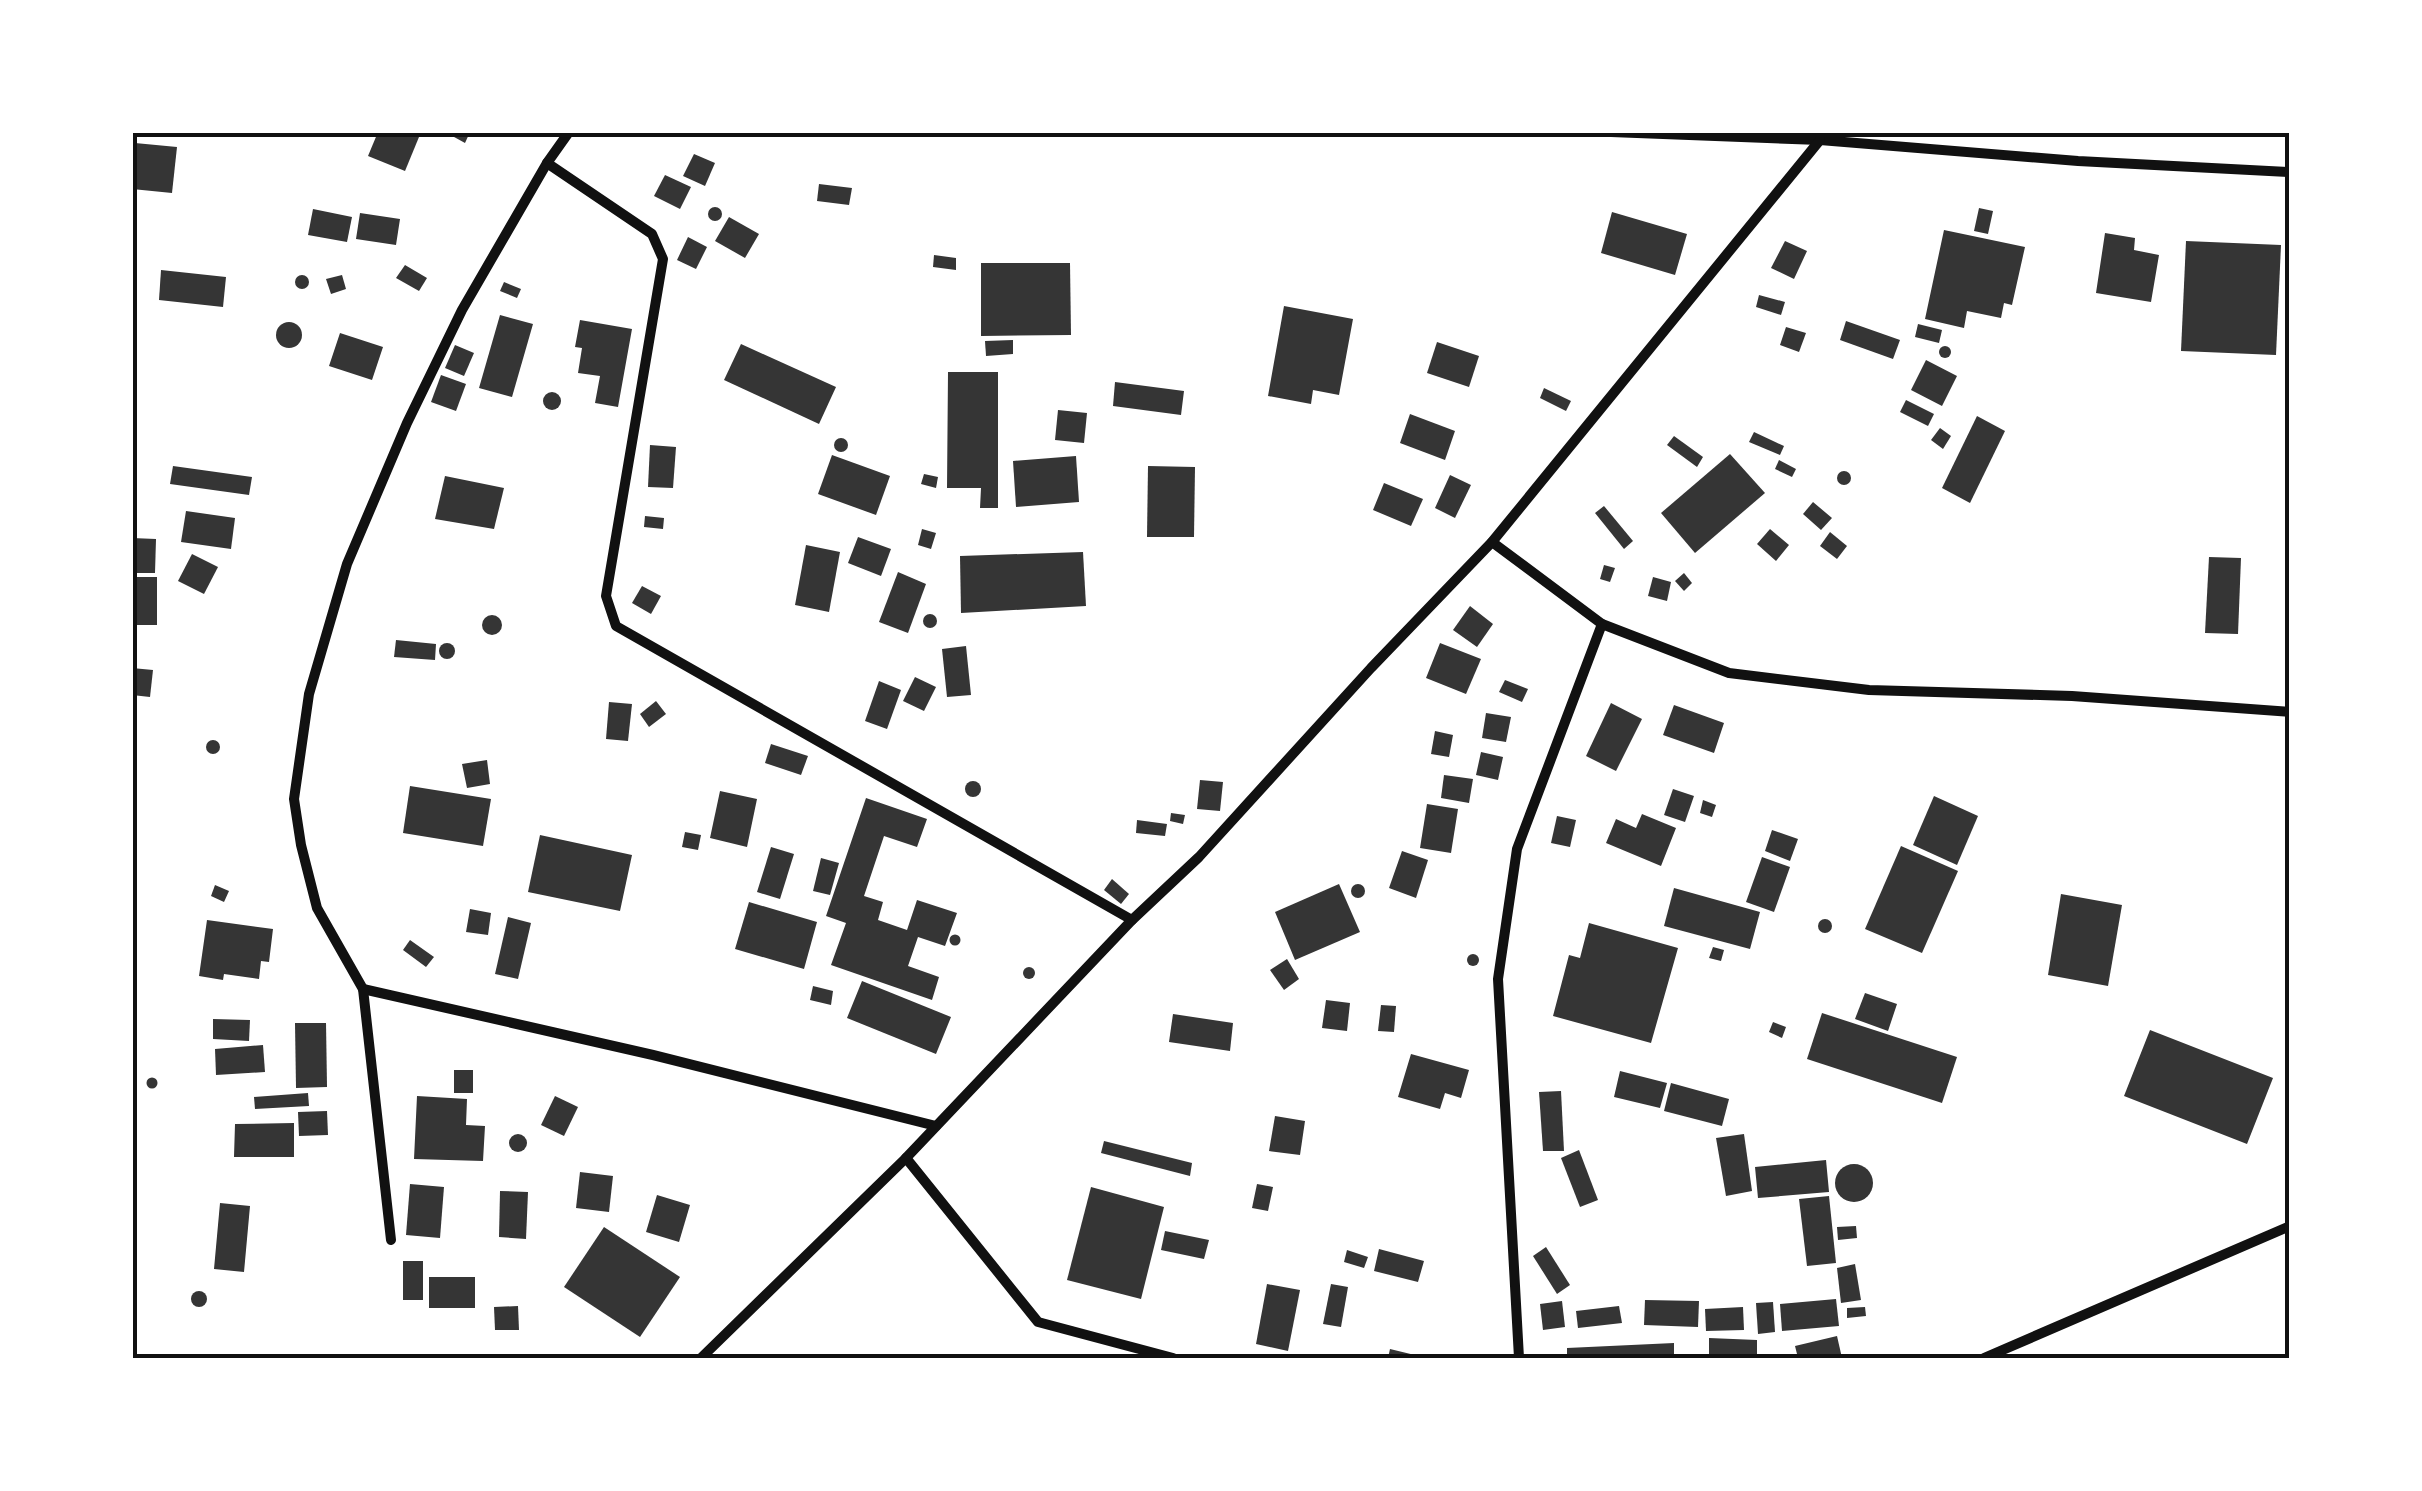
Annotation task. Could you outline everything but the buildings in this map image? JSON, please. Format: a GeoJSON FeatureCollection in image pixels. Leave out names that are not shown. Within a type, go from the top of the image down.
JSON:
{"type":"FeatureCollection","features":[{"type":"Feature","properties":{"kind":"street"},"geometry":{"type":"LineString","coordinates":[[392,1240],[363,989],[317,908],[294,800],[309,694],[347,564],[406,422],[462,310],[569,132]]}},
{"type":"Feature","properties":{"kind":"street"},"geometry":{"type":"LineString","coordinates":[[1611,132],[1820,140],[2078,161],[2290,172]]}},
{"type":"Feature","properties":{"kind":"street"},"geometry":{"type":"LineString","coordinates":[[701,1358],[906,1158],[1132,920],[1199,857],[1370,668],[1492,542],[1820,140]]}},
{"type":"Feature","properties":{"kind":"street"},"geometry":{"type":"LineString","coordinates":[[547,163],[652,234],[663,259],[606,596],[616,626],[1132,920]]}},
{"type":"Feature","properties":{"kind":"street"},"geometry":{"type":"LineString","coordinates":[[1492,542],[1602,624],[1729,672],[1869,690],[2072,696],[2290,712]]}},
{"type":"Feature","properties":{"kind":"street"},"geometry":{"type":"LineString","coordinates":[[1519,1358],[1498,980],[1517,849],[1602,624]]}},
{"type":"Feature","properties":{"kind":"street"},"geometry":{"type":"LineString","coordinates":[[363,989],[653,1055],[936,1126]]}},
{"type":"Feature","properties":{"kind":"street"},"geometry":{"type":"LineString","coordinates":[[906,1158],[1038,1322],[1172,1358]]}},
{"type":"Feature","properties":{"kind":"street"},"geometry":{"type":"LineString","coordinates":[[1984,1358],[2290,1226]]}}]}
